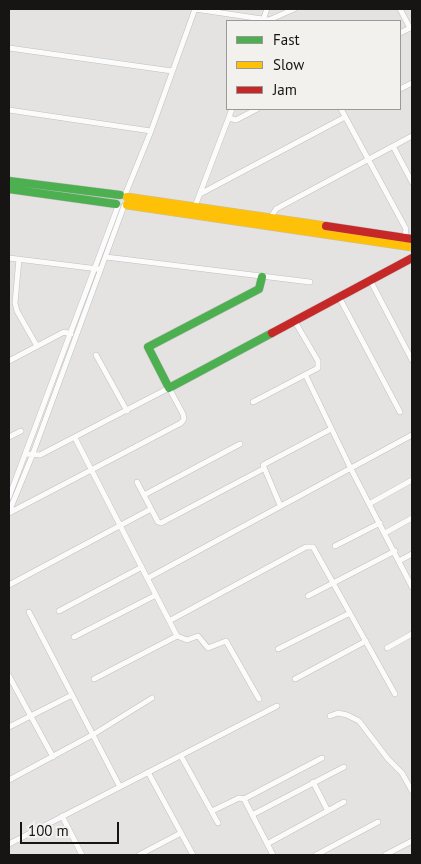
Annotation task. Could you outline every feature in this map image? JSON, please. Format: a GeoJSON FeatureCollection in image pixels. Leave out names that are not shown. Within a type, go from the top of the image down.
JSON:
{"type":"FeatureCollection","features":[{"type":"Feature","properties":{"kind":"street"},"geometry":{"type":"LineString","coordinates":[[9,512],[32,456],[98,269],[195,9],[263,20],[272,19],[294,9]]}},
{"type":"Feature","properties":{"kind":"street"},"geometry":{"type":"LineString","coordinates":[[263,20],[266,9]]}},
{"type":"Feature","properties":{"kind":"street"},"geometry":{"type":"LineString","coordinates":[[400,9],[411,28]]}},
{"type":"Feature","properties":{"kind":"street"},"geometry":{"type":"LineString","coordinates":[[9,48],[172,71]]}},
{"type":"Feature","properties":{"kind":"street"},"geometry":{"type":"LineString","coordinates":[[9,110],[151,131]]}},
{"type":"Feature","properties":{"kind":"street"},"geometry":{"type":"LineString","coordinates":[[194,211],[232,110]]}},
{"type":"Feature","properties":{"kind":"street"},"geometry":{"type":"LineString","coordinates":[[229,118],[236,120],[255,110]]}},
{"type":"Feature","properties":{"kind":"street"},"geometry":{"type":"LineString","coordinates":[[342,110],[406,229],[406,241]]}},
{"type":"Feature","properties":{"kind":"street"},"geometry":{"type":"LineString","coordinates":[[200,194],[345,117]]}},
{"type":"Feature","properties":{"kind":"street"},"geometry":{"type":"LineString","coordinates":[[269,222],[276,208],[412,136]]}},
{"type":"Feature","properties":{"kind":"street"},"geometry":{"type":"LineString","coordinates":[[393,146],[412,182]]}},
{"type":"Feature","properties":{"kind":"street"},"geometry":{"type":"LineString","coordinates":[[9,181],[123,201],[406,241],[412,247]]}},
{"type":"Feature","properties":{"kind":"street"},"geometry":{"type":"LineString","coordinates":[[9,189],[123,201]]}},
{"type":"Feature","properties":{"kind":"street"},"geometry":{"type":"LineString","coordinates":[[9,497],[69,333],[98,269],[106,257],[123,201]]}},
{"type":"Feature","properties":{"kind":"street"},"geometry":{"type":"LineString","coordinates":[[106,257],[310,282]]}},
{"type":"Feature","properties":{"kind":"street"},"geometry":{"type":"LineString","coordinates":[[9,258],[98,269]]}},
{"type":"Feature","properties":{"kind":"street"},"geometry":{"type":"LineString","coordinates":[[19,260],[15,302],[16,311],[37,346]]}},
{"type":"Feature","properties":{"kind":"street"},"geometry":{"type":"LineString","coordinates":[[25,454],[32,456],[40,455],[75,438],[294,320],[412,260]]}},
{"type":"Feature","properties":{"kind":"street"},"geometry":{"type":"LineString","coordinates":[[9,512],[181,423],[184,419],[183,414],[148,347],[259,289],[262,277]]}},
{"type":"Feature","properties":{"kind":"street"},"geometry":{"type":"LineString","coordinates":[[370,280],[412,360]]}},
{"type":"Feature","properties":{"kind":"street"},"geometry":{"type":"LineString","coordinates":[[339,297],[400,412]]}},
{"type":"Feature","properties":{"kind":"street"},"geometry":{"type":"LineString","coordinates":[[253,402],[306,376],[318,368],[319,365],[294,320]]}},
{"type":"Feature","properties":{"kind":"street"},"geometry":{"type":"LineString","coordinates":[[9,361],[64,332],[76,335]]}},
{"type":"Feature","properties":{"kind":"street"},"geometry":{"type":"LineString","coordinates":[[96,355],[127,411]]}},
{"type":"Feature","properties":{"kind":"street"},"geometry":{"type":"LineString","coordinates":[[306,376],[351,469],[412,587]]}},
{"type":"Feature","properties":{"kind":"street"},"geometry":{"type":"LineString","coordinates":[[280,505],[263,469],[264,463],[331,429]]}},
{"type":"Feature","properties":{"kind":"street"},"geometry":{"type":"LineString","coordinates":[[9,437],[21,431]]}},
{"type":"Feature","properties":{"kind":"street"},"geometry":{"type":"LineString","coordinates":[[148,578],[412,435]]}},
{"type":"Feature","properties":{"kind":"street"},"geometry":{"type":"LineString","coordinates":[[75,438],[177,636],[187,640],[198,636],[208,648],[226,641],[259,699]]}},
{"type":"Feature","properties":{"kind":"street"},"geometry":{"type":"LineString","coordinates":[[144,495],[240,444]]}},
{"type":"Feature","properties":{"kind":"street"},"geometry":{"type":"LineString","coordinates":[[137,482],[158,522],[162,523],[263,469]]}},
{"type":"Feature","properties":{"kind":"street"},"geometry":{"type":"LineString","coordinates":[[369,504],[412,480]]}},
{"type":"Feature","properties":{"kind":"street"},"geometry":{"type":"LineString","coordinates":[[9,585],[151,509]]}},
{"type":"Feature","properties":{"kind":"street"},"geometry":{"type":"LineString","coordinates":[[385,533],[412,518]]}},
{"type":"Feature","properties":{"kind":"street"},"geometry":{"type":"LineString","coordinates":[[335,546],[380,523]]}},
{"type":"Feature","properties":{"kind":"street"},"geometry":{"type":"LineString","coordinates":[[169,621],[306,547],[313,547],[395,694]]}},
{"type":"Feature","properties":{"kind":"street"},"geometry":{"type":"LineString","coordinates":[[308,596],[395,551]]}},
{"type":"Feature","properties":{"kind":"street"},"geometry":{"type":"LineString","coordinates":[[399,561],[412,554]]}},
{"type":"Feature","properties":{"kind":"street"},"geometry":{"type":"LineString","coordinates":[[59,612],[142,567]]}},
{"type":"Feature","properties":{"kind":"street"},"geometry":{"type":"LineString","coordinates":[[74,637],[156,595]]}},
{"type":"Feature","properties":{"kind":"street"},"geometry":{"type":"LineString","coordinates":[[29,612],[120,787]]}},
{"type":"Feature","properties":{"kind":"street"},"geometry":{"type":"LineString","coordinates":[[278,649],[350,613]]}},
{"type":"Feature","properties":{"kind":"street"},"geometry":{"type":"LineString","coordinates":[[387,648],[412,634]]}},
{"type":"Feature","properties":{"kind":"street"},"geometry":{"type":"LineString","coordinates":[[94,679],[177,636]]}},
{"type":"Feature","properties":{"kind":"street"},"geometry":{"type":"LineString","coordinates":[[295,679],[366,641]]}},
{"type":"Feature","properties":{"kind":"street"},"geometry":{"type":"LineString","coordinates":[[10,679],[53,757]]}},
{"type":"Feature","properties":{"kind":"street"},"geometry":{"type":"LineString","coordinates":[[9,727],[72,695]]}},
{"type":"Feature","properties":{"kind":"street"},"geometry":{"type":"LineString","coordinates":[[9,780],[94,734],[152,698]]}},
{"type":"Feature","properties":{"kind":"street"},"geometry":{"type":"LineString","coordinates":[[9,844],[277,706]]}},
{"type":"Feature","properties":{"kind":"street"},"geometry":{"type":"LineString","coordinates":[[330,716],[338,713],[359,721],[388,760],[402,773],[412,791]]}},
{"type":"Feature","properties":{"kind":"street"},"geometry":{"type":"LineString","coordinates":[[181,756],[218,823]]}},
{"type":"Feature","properties":{"kind":"street"},"geometry":{"type":"LineString","coordinates":[[212,811],[238,798],[244,799],[322,758]]}},
{"type":"Feature","properties":{"kind":"street"},"geometry":{"type":"LineString","coordinates":[[252,815],[344,767]]}},
{"type":"Feature","properties":{"kind":"street"},"geometry":{"type":"LineString","coordinates":[[148,772],[193,855]]}},
{"type":"Feature","properties":{"kind":"street"},"geometry":{"type":"LineString","coordinates":[[313,782],[328,811]]}},
{"type":"Feature","properties":{"kind":"street"},"geometry":{"type":"LineString","coordinates":[[244,799],[273,855]]}},
{"type":"Feature","properties":{"kind":"street"},"geometry":{"type":"LineString","coordinates":[[267,844],[344,802]]}},
{"type":"Feature","properties":{"kind":"street"},"geometry":{"type":"LineString","coordinates":[[62,816],[82,855]]}},
{"type":"Feature","properties":{"kind":"street"},"geometry":{"type":"LineString","coordinates":[[316,855],[378,822]]}},
{"type":"Feature","properties":{"kind":"street"},"geometry":{"type":"LineString","coordinates":[[139,855],[181,833]]}},
{"type":"Feature","properties":{"kind":"street"},"geometry":{"type":"LineString","coordinates":[[385,855],[412,841]]}},
{"type":"Feature","properties":{"kind":"traffic: fast"},"geometry":{"type":"LineString","coordinates":[[9,181],[120,195]]}},
{"type":"Feature","properties":{"kind":"traffic: fast"},"geometry":{"type":"LineString","coordinates":[[9,189],[116,204]]}},
{"type":"Feature","properties":{"kind":"traffic: fast"},"geometry":{"type":"LineString","coordinates":[[262,277],[259,289],[148,347],[169,388],[272,333]]}},
{"type":"Feature","properties":{"kind":"traffic: slow"},"geometry":{"type":"LineString","coordinates":[[127,197],[326,226]]}},
{"type":"Feature","properties":{"kind":"traffic: slow"},"geometry":{"type":"LineString","coordinates":[[127,205],[412,247]]}},
{"type":"Feature","properties":{"kind":"traffic: jam"},"geometry":{"type":"LineString","coordinates":[[326,226],[412,239]]}},
{"type":"Feature","properties":{"kind":"traffic: jam"},"geometry":{"type":"LineString","coordinates":[[272,333],[412,258]]}}]}
